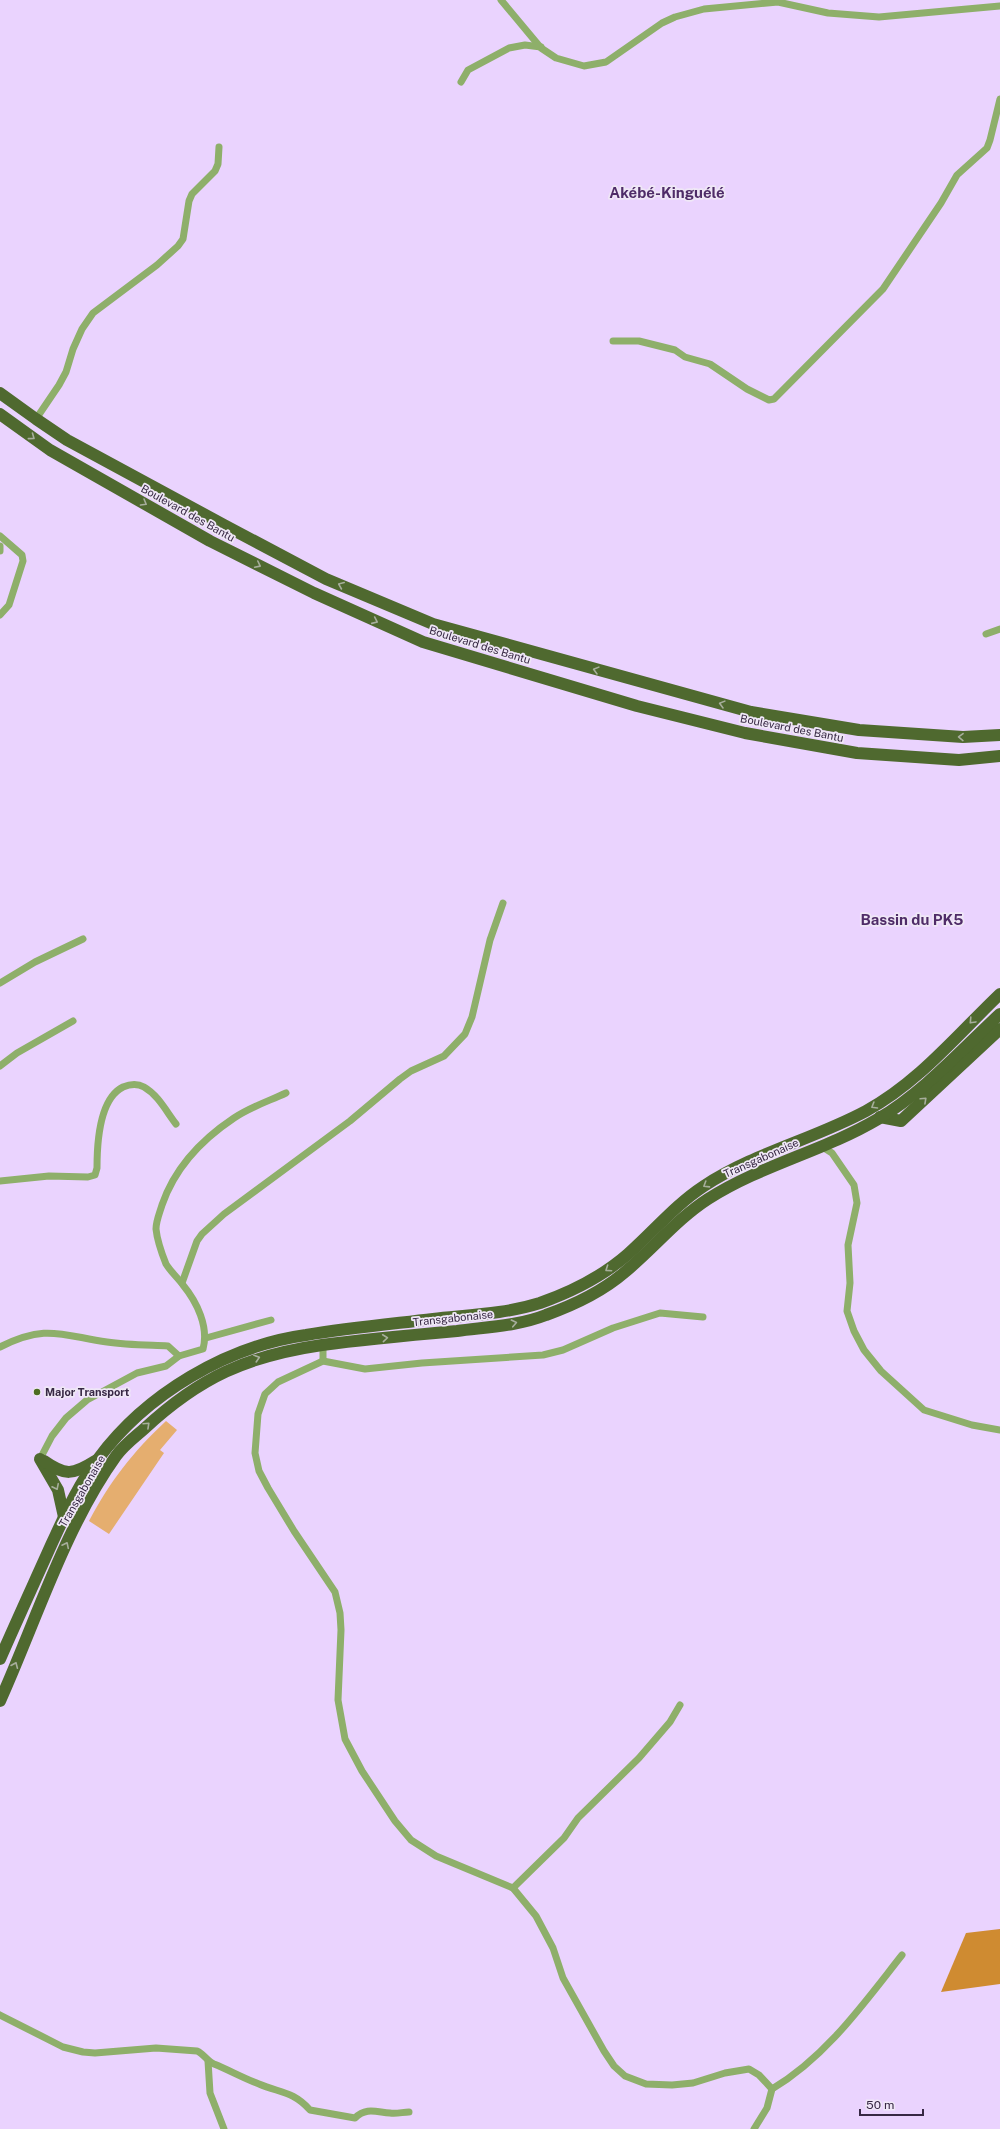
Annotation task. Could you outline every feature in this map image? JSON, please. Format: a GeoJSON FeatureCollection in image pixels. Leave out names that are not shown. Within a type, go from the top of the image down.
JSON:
{"type":"FeatureCollection","features":[{"type":"Feature","properties":{"kind":"highway","name":"Boulevard des Bantu"},"geometry":{"type":"LineString","coordinates":[[0,393],[36,420],[137,479],[326,579],[433,624],[547,657],[752,712],[859,730],[963,737],[1000,734]]}},
{"type":"Feature","properties":{"kind":"highway","name":"Boulevard des Bantu"},"geometry":{"type":"LineString","coordinates":[[0,414],[50,450],[210,541],[314,593],[423,642],[637,706],[745,733],[857,753],[959,760],[1000,756]]}},
{"type":"Feature","properties":{"kind":"highway","name":"Transgabonaise"},"geometry":{"type":"LineString","coordinates":[[0,1659],[64,1518],[96,1460],[145,1408],[218,1360],[252,1347],[305,1335],[510,1311],[539,1303],[581,1285],[618,1262],[664,1218],[705,1186],[734,1170],[860,1114],[889,1097],[924,1069],[1000,994]]}},
{"type":"Feature","properties":{"kind":"highway","name":"Transgabonaise"},"geometry":{"type":"LineString","coordinates":[[0,1701],[64,1549],[99,1482],[119,1452],[164,1410],[182,1397],[230,1367],[276,1353],[323,1345],[494,1327],[543,1316],[566,1307],[609,1284],[625,1272],[682,1219],[720,1192],[744,1178],[821,1146],[880,1118],[925,1084],[1000,1014]]}},
{"type":"Feature","properties":{"kind":"highway"},"geometry":{"type":"LineString","coordinates":[[880,1118],[901,1122],[1000,1029]]}},
{"type":"Feature","properties":{"kind":"highway"},"geometry":{"type":"LineString","coordinates":[[40,1459],[56,1470],[68,1473],[83,1468],[96,1460]]}},
{"type":"Feature","properties":{"kind":"highway"},"geometry":{"type":"LineString","coordinates":[[40,1459],[58,1490],[64,1518]]}},
{"type":"Feature","properties":{"kind":"street"},"geometry":{"type":"LineString","coordinates":[[501,0],[541,48]]}},
{"type":"Feature","properties":{"kind":"street"},"geometry":{"type":"LineString","coordinates":[[461,82],[468,70],[509,48],[526,45],[541,48],[569,63],[584,66],[600,65],[615,57],[662,23],[675,17],[704,9],[778,1],[828,13],[856,17],[879,17],[1000,6]]}},
{"type":"Feature","properties":{"kind":"street"},"geometry":{"type":"LineString","coordinates":[[613,341],[639,341],[675,350],[685,357],[710,364],[747,389],[769,400],[774,399],[883,289],[941,203],[957,175],[986,148],[990,140],[1000,99]]}},
{"type":"Feature","properties":{"kind":"street"},"geometry":{"type":"LineString","coordinates":[[36,420],[63,379],[73,349],[82,329],[93,313],[157,264],[178,246],[183,239],[189,201],[192,194],[215,171],[220,147]]}},
{"type":"Feature","properties":{"kind":"street"},"geometry":{"type":"LineString","coordinates":[[0,536],[22,555],[23,561],[9,605],[0,615]]}},
{"type":"Feature","properties":{"kind":"street"},"geometry":{"type":"LineString","coordinates":[[0,546],[0,551]]}},
{"type":"Feature","properties":{"kind":"street"},"geometry":{"type":"LineString","coordinates":[[986,634],[1000,629]]}},
{"type":"Feature","properties":{"kind":"street"},"geometry":{"type":"LineString","coordinates":[[182,1283],[197,1241],[202,1234],[224,1214],[350,1121],[411,1071],[444,1056],[465,1034],[472,1017],[490,940],[503,903]]}},
{"type":"Feature","properties":{"kind":"street"},"geometry":{"type":"LineString","coordinates":[[0,983],[4,979],[35,962],[83,939]]}},
{"type":"Feature","properties":{"kind":"street"},"geometry":{"type":"LineString","coordinates":[[0,1066],[18,1053],[73,1021]]}},
{"type":"Feature","properties":{"kind":"street"},"geometry":{"type":"LineString","coordinates":[[0,1181],[49,1176],[88,1177],[95,1175],[98,1168],[102,1116],[110,1098],[118,1090],[128,1085],[135,1084],[143,1086],[154,1094],[176,1124]]}},
{"type":"Feature","properties":{"kind":"street"},"geometry":{"type":"LineString","coordinates":[[40,1459],[52,1436],[66,1418],[87,1400],[136,1373],[166,1366],[179,1356],[204,1349],[206,1338],[197,1308],[182,1283],[166,1264],[156,1228],[167,1192],[180,1168],[200,1145],[235,1117],[286,1093]]}},
{"type":"Feature","properties":{"kind":"street"},"geometry":{"type":"LineString","coordinates":[[821,1146],[832,1153],[854,1185],[857,1203],[848,1245],[850,1283],[847,1310],[854,1331],[864,1350],[881,1371],[924,1410],[972,1425],[1000,1430]]}},
{"type":"Feature","properties":{"kind":"street"},"geometry":{"type":"LineString","coordinates":[[703,1317],[660,1313],[613,1328],[563,1350],[543,1355],[422,1363],[365,1369],[323,1361],[278,1382],[265,1394],[258,1414],[255,1453],[259,1471],[268,1488],[335,1592],[340,1613],[341,1637],[338,1700],[345,1739],[370,1784],[395,1821],[411,1840],[450,1863],[487,1876],[513,1888],[536,1916],[553,1948],[563,1978],[604,2052],[614,2066],[625,2076],[646,2084],[672,2085],[694,2083],[725,2073],[749,2069],[760,2075],[772,2089]]}},
{"type":"Feature","properties":{"kind":"street"},"geometry":{"type":"LineString","coordinates":[[206,1338],[271,1320]]}},
{"type":"Feature","properties":{"kind":"street"},"geometry":{"type":"LineString","coordinates":[[0,1347],[13,1341],[47,1332],[108,1342],[168,1346],[179,1356]]}},
{"type":"Feature","properties":{"kind":"street"},"geometry":{"type":"LineString","coordinates":[[323,1345],[323,1361]]}},
{"type":"Feature","properties":{"kind":"street"},"geometry":{"type":"LineString","coordinates":[[513,1888],[564,1838],[578,1818],[639,1758],[670,1722],[680,1705]]}},
{"type":"Feature","properties":{"kind":"street"},"geometry":{"type":"LineString","coordinates":[[754,2129],[767,2108],[772,2089],[788,2080],[827,2046],[902,1955]]}},
{"type":"Feature","properties":{"kind":"street"},"geometry":{"type":"LineString","coordinates":[[0,2016],[72,2050],[95,2053],[156,2048],[187,2049],[202,2053],[208,2061],[260,2085],[289,2093],[310,2110],[355,2118],[360,2112],[366,2110],[392,2114],[409,2112]]}},
{"type":"Feature","properties":{"kind":"street"},"geometry":{"type":"LineString","coordinates":[[208,2061],[210,2092],[224,2129]]}},
{"type":"Feature","properties":{"kind":"shaded area"},"geometry":{"type":"Polygon","coordinates":[[[166,1421],[177,1430],[160,1450],[164,1453],[109,1534],[89,1521],[114,1480],[132,1456],[166,1421]]]}},
{"type":"Feature","properties":{"kind":"shaded area"},"geometry":{"type":"Polygon","coordinates":[[[1000,1929],[1000,1984],[941,1992],[966,1933],[1000,1929]]]}},
{"type":"Feature","properties":{"kind":"place","name":"Major Transport"},"geometry":{"type":"Point","coordinates":[37,1392]}},
{"type":"Feature","properties":{"kind":"district","name":"Akébé-Kinguélé"},"geometry":{"type":"Point","coordinates":[667,193]}},
{"type":"Feature","properties":{"kind":"district","name":"Bassin du PK5"},"geometry":{"type":"Point","coordinates":[912,920]}}]}
